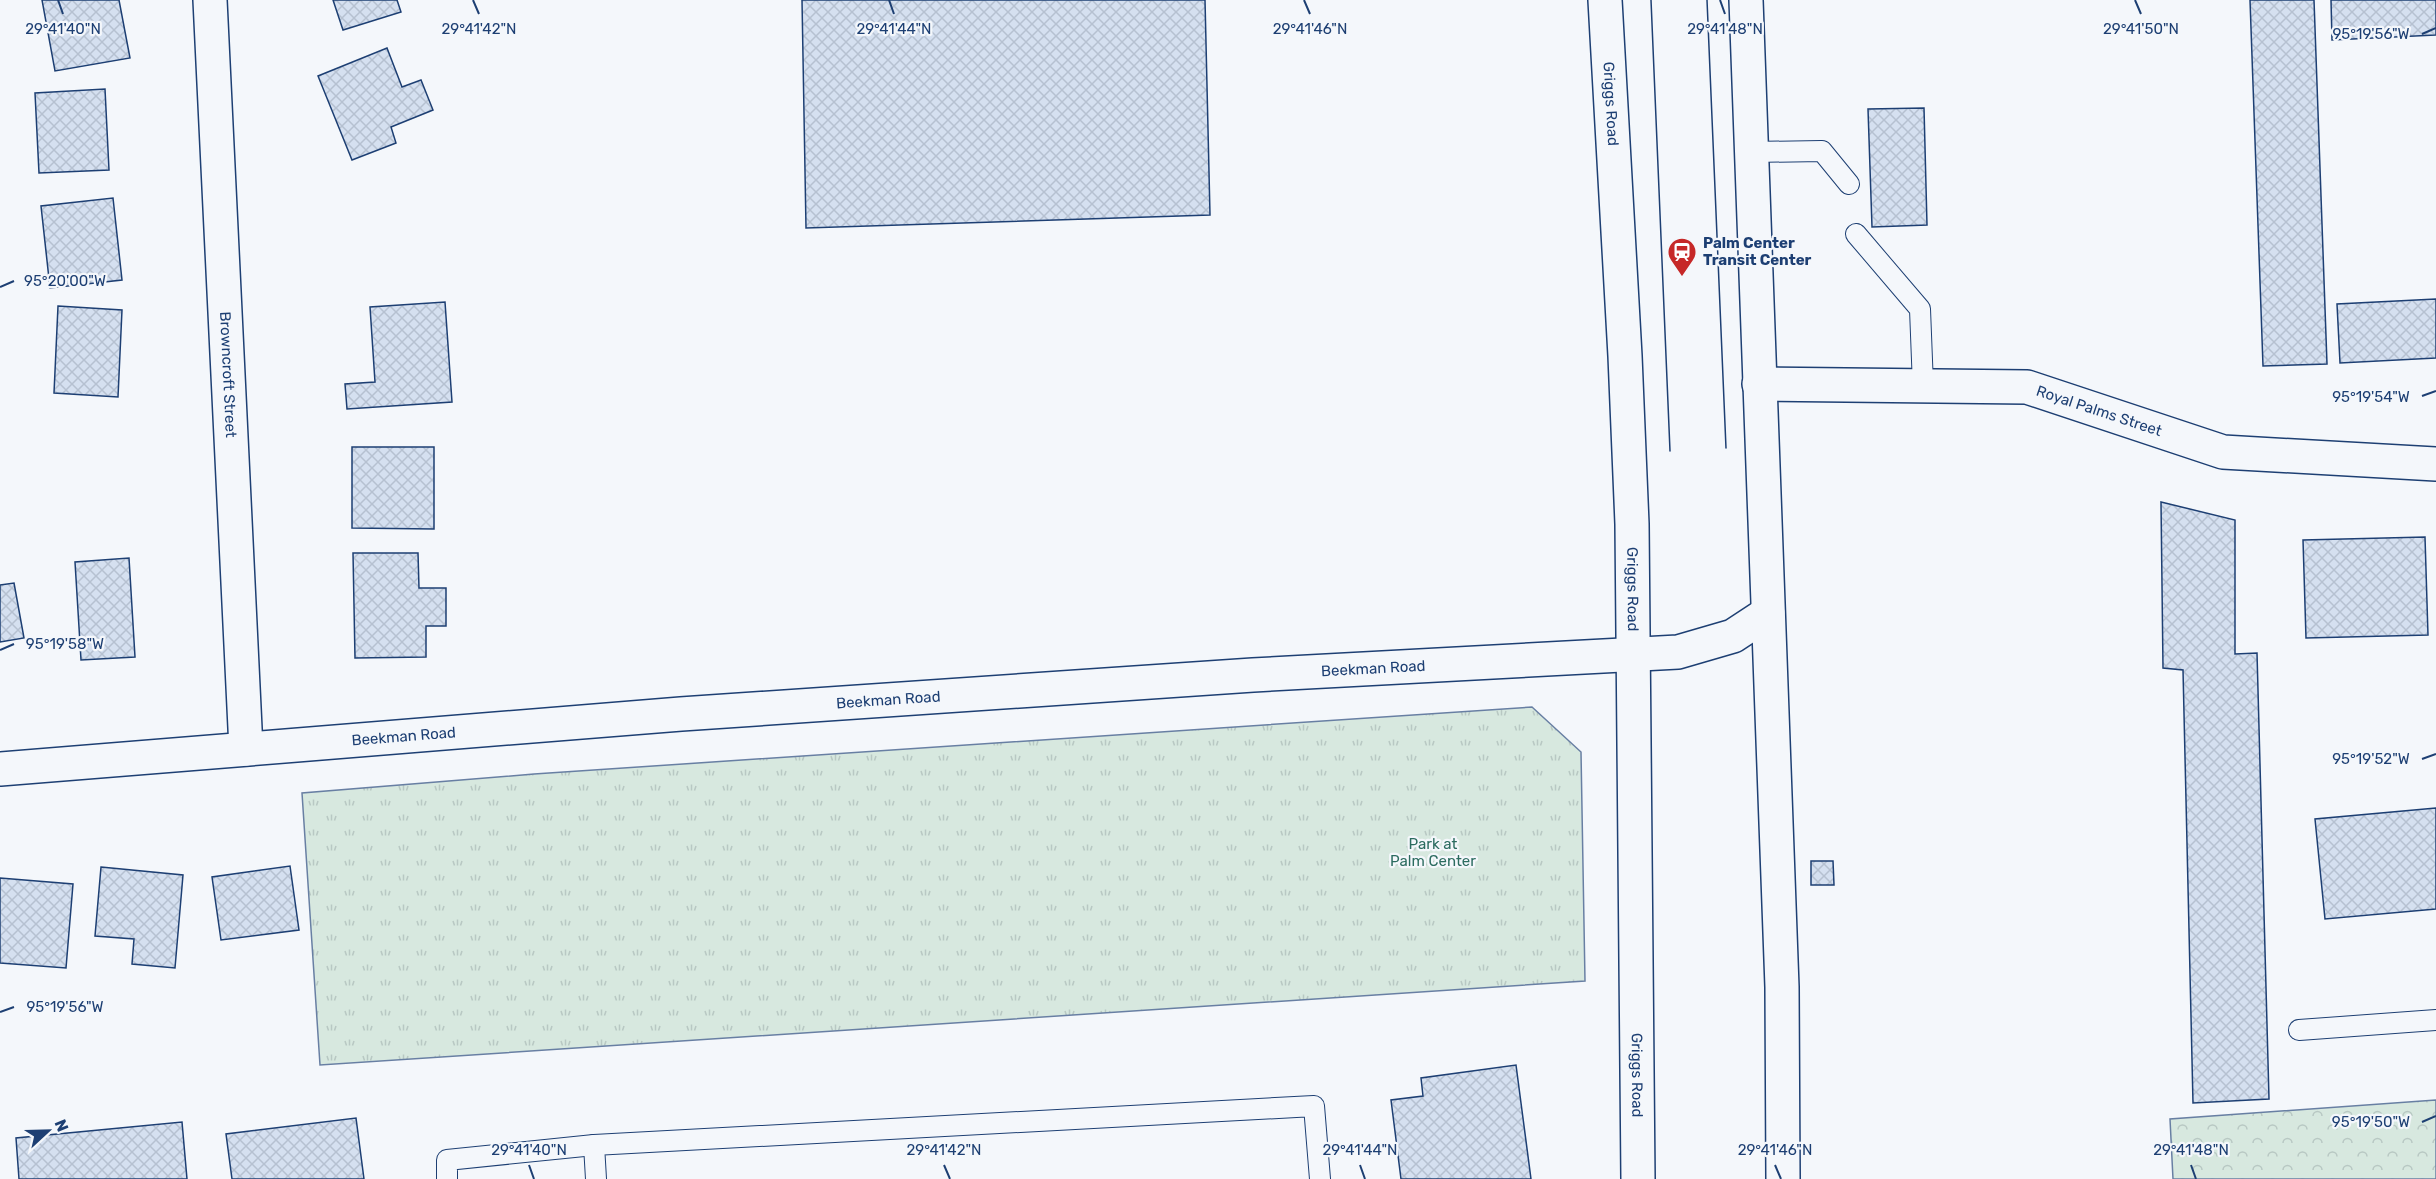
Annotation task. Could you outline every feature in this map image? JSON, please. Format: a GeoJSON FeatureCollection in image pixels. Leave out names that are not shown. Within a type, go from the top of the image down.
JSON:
{"type":"FeatureCollection","features":[{"type":"Feature","properties":{"kind":"street","name":"Browncroft Street"},"geometry":{"type":"LineString","coordinates":[[210,0],[246,749]]}},
{"type":"Feature","properties":{"kind":"street","name":"Griggs Road"},"geometry":{"type":"LineString","coordinates":[[1605,0],[1626,356],[1634,655],[1638,1179]]}},
{"type":"Feature","properties":{"kind":"street"},"geometry":{"type":"LineString","coordinates":[[1746,0],[1782,987],[1783,1179]]}},
{"type":"Feature","properties":{"kind":"street","name":"Royal Palms Street"},"geometry":{"type":"LineString","coordinates":[[1759,384],[2027,387],[2223,452],[2436,464]]}},
{"type":"Feature","properties":{"kind":"street","name":"Beekman Road"},"geometry":{"type":"LineString","coordinates":[[0,769],[681,714],[1253,675],[1678,652],[1733,636],[1768,613]]}},
{"type":"Feature","properties":{"kind":"lane"},"geometry":{"type":"LineString","coordinates":[[1752,152],[1822,152],[1849,184]]}},
{"type":"Feature","properties":{"kind":"lane"},"geometry":{"type":"LineString","coordinates":[[1856,234],[1920,309],[1923,386]]}},
{"type":"Feature","properties":{"kind":"lane"},"geometry":{"type":"LineString","coordinates":[[2299,1030],[2436,1020]]}},
{"type":"Feature","properties":{"kind":"lane"},"geometry":{"type":"LineString","coordinates":[[447,1179],[447,1160],[594,1145],[1314,1106],[1320,1179]]}},
{"type":"Feature","properties":{"kind":"lane"},"geometry":{"type":"LineString","coordinates":[[594,1145],[596,1179]]}},
{"type":"Feature","properties":{"kind":"green space","name":"Park at Palm Center"},"geometry":{"type":"Polygon","coordinates":[[[1532,707],[1581,752],[1585,981],[320,1065],[302,793],[534,774],[1532,707]]]}},
{"type":"Feature","properties":{"kind":"green space"},"geometry":{"type":"Polygon","coordinates":[[[2436,1100],[2436,1179],[2173,1179],[2170,1119],[2436,1100]]]}},
{"type":"Feature","properties":{"kind":"building"},"geometry":{"type":"Polygon","coordinates":[[[42,0],[119,0],[130,58],[55,71],[42,0]]]}},
{"type":"Feature","properties":{"kind":"building"},"geometry":{"type":"Polygon","coordinates":[[[333,0],[397,0],[401,12],[343,30],[333,0]]]}},
{"type":"Feature","properties":{"kind":"building"},"geometry":{"type":"Polygon","coordinates":[[[802,0],[1205,0],[1210,215],[806,228],[802,0]]]}},
{"type":"Feature","properties":{"kind":"building"},"geometry":{"type":"Polygon","coordinates":[[[2250,0],[2314,0],[2327,364],[2263,366],[2250,0]]]}},
{"type":"Feature","properties":{"kind":"building"},"geometry":{"type":"Polygon","coordinates":[[[2331,0],[2436,0],[2436,35],[2332,40],[2331,0]]]}},
{"type":"Feature","properties":{"kind":"building"},"geometry":{"type":"Polygon","coordinates":[[[387,48],[402,87],[421,80],[433,110],[391,127],[396,143],[352,160],[318,76],[387,48]]]}},
{"type":"Feature","properties":{"kind":"building"},"geometry":{"type":"Polygon","coordinates":[[[105,89],[109,170],[39,173],[35,93],[105,89]]]}},
{"type":"Feature","properties":{"kind":"building"},"geometry":{"type":"Polygon","coordinates":[[[1924,108],[1927,225],[1872,227],[1868,109],[1924,108]]]}},
{"type":"Feature","properties":{"kind":"building"},"geometry":{"type":"Polygon","coordinates":[[[113,198],[122,280],[50,288],[41,206],[113,198]]]}},
{"type":"Feature","properties":{"kind":"building"},"geometry":{"type":"Polygon","coordinates":[[[2436,299],[2436,358],[2340,363],[2337,304],[2436,299]]]}},
{"type":"Feature","properties":{"kind":"building"},"geometry":{"type":"Polygon","coordinates":[[[445,302],[452,402],[347,409],[345,384],[375,382],[370,307],[445,302]]]}},
{"type":"Feature","properties":{"kind":"building"},"geometry":{"type":"Polygon","coordinates":[[[58,306],[122,310],[118,397],[54,393],[58,306]]]}},
{"type":"Feature","properties":{"kind":"building"},"geometry":{"type":"Polygon","coordinates":[[[352,447],[434,447],[434,529],[352,528],[352,447]]]}},
{"type":"Feature","properties":{"kind":"building"},"geometry":{"type":"Polygon","coordinates":[[[2161,502],[2235,520],[2235,654],[2257,653],[2269,1099],[2193,1103],[2183,670],[2163,668],[2161,502]]]}},
{"type":"Feature","properties":{"kind":"building"},"geometry":{"type":"Polygon","coordinates":[[[2425,537],[2428,635],[2306,638],[2303,540],[2425,537]]]}},
{"type":"Feature","properties":{"kind":"building"},"geometry":{"type":"Polygon","coordinates":[[[353,553],[418,553],[419,588],[446,588],[446,626],[426,626],[426,657],[355,658],[353,553]]]}},
{"type":"Feature","properties":{"kind":"building"},"geometry":{"type":"Polygon","coordinates":[[[129,558],[135,657],[81,660],[75,562],[129,558]]]}},
{"type":"Feature","properties":{"kind":"building"},"geometry":{"type":"Polygon","coordinates":[[[14,583],[24,638],[0,642],[0,585],[14,583]]]}},
{"type":"Feature","properties":{"kind":"building"},"geometry":{"type":"Polygon","coordinates":[[[2436,808],[2436,909],[2325,919],[2315,819],[2436,808]]]}},
{"type":"Feature","properties":{"kind":"building"},"geometry":{"type":"Polygon","coordinates":[[[1811,861],[1833,861],[1834,885],[1811,885],[1811,861]]]}},
{"type":"Feature","properties":{"kind":"building"},"geometry":{"type":"Polygon","coordinates":[[[290,866],[299,930],[221,940],[212,877],[290,866]]]}},
{"type":"Feature","properties":{"kind":"building"},"geometry":{"type":"Polygon","coordinates":[[[101,867],[183,875],[175,968],[132,964],[134,939],[95,936],[101,867]]]}},
{"type":"Feature","properties":{"kind":"building"},"geometry":{"type":"Polygon","coordinates":[[[0,878],[73,884],[66,968],[0,963],[0,878]]]}},
{"type":"Feature","properties":{"kind":"building"},"geometry":{"type":"Polygon","coordinates":[[[1516,1065],[1531,1179],[1401,1179],[1391,1100],[1423,1096],[1421,1078],[1516,1065]]]}},
{"type":"Feature","properties":{"kind":"building"},"geometry":{"type":"Polygon","coordinates":[[[356,1118],[364,1179],[232,1179],[226,1134],[356,1118]]]}},
{"type":"Feature","properties":{"kind":"building"},"geometry":{"type":"Polygon","coordinates":[[[182,1122],[187,1179],[19,1179],[16,1138],[182,1122]]]}},
{"type":"Feature","properties":{"kind":"tram line"},"geometry":{"type":"LineString","coordinates":[[1651,0],[1670,451]]}},
{"type":"Feature","properties":{"kind":"tram line"},"geometry":{"type":"LineString","coordinates":[[1707,0],[1726,448]]}},
{"type":"Feature","properties":{"kind":"place","name":"Palm Center Transit Center"},"geometry":{"type":"Point","coordinates":[1682,278]}}]}
